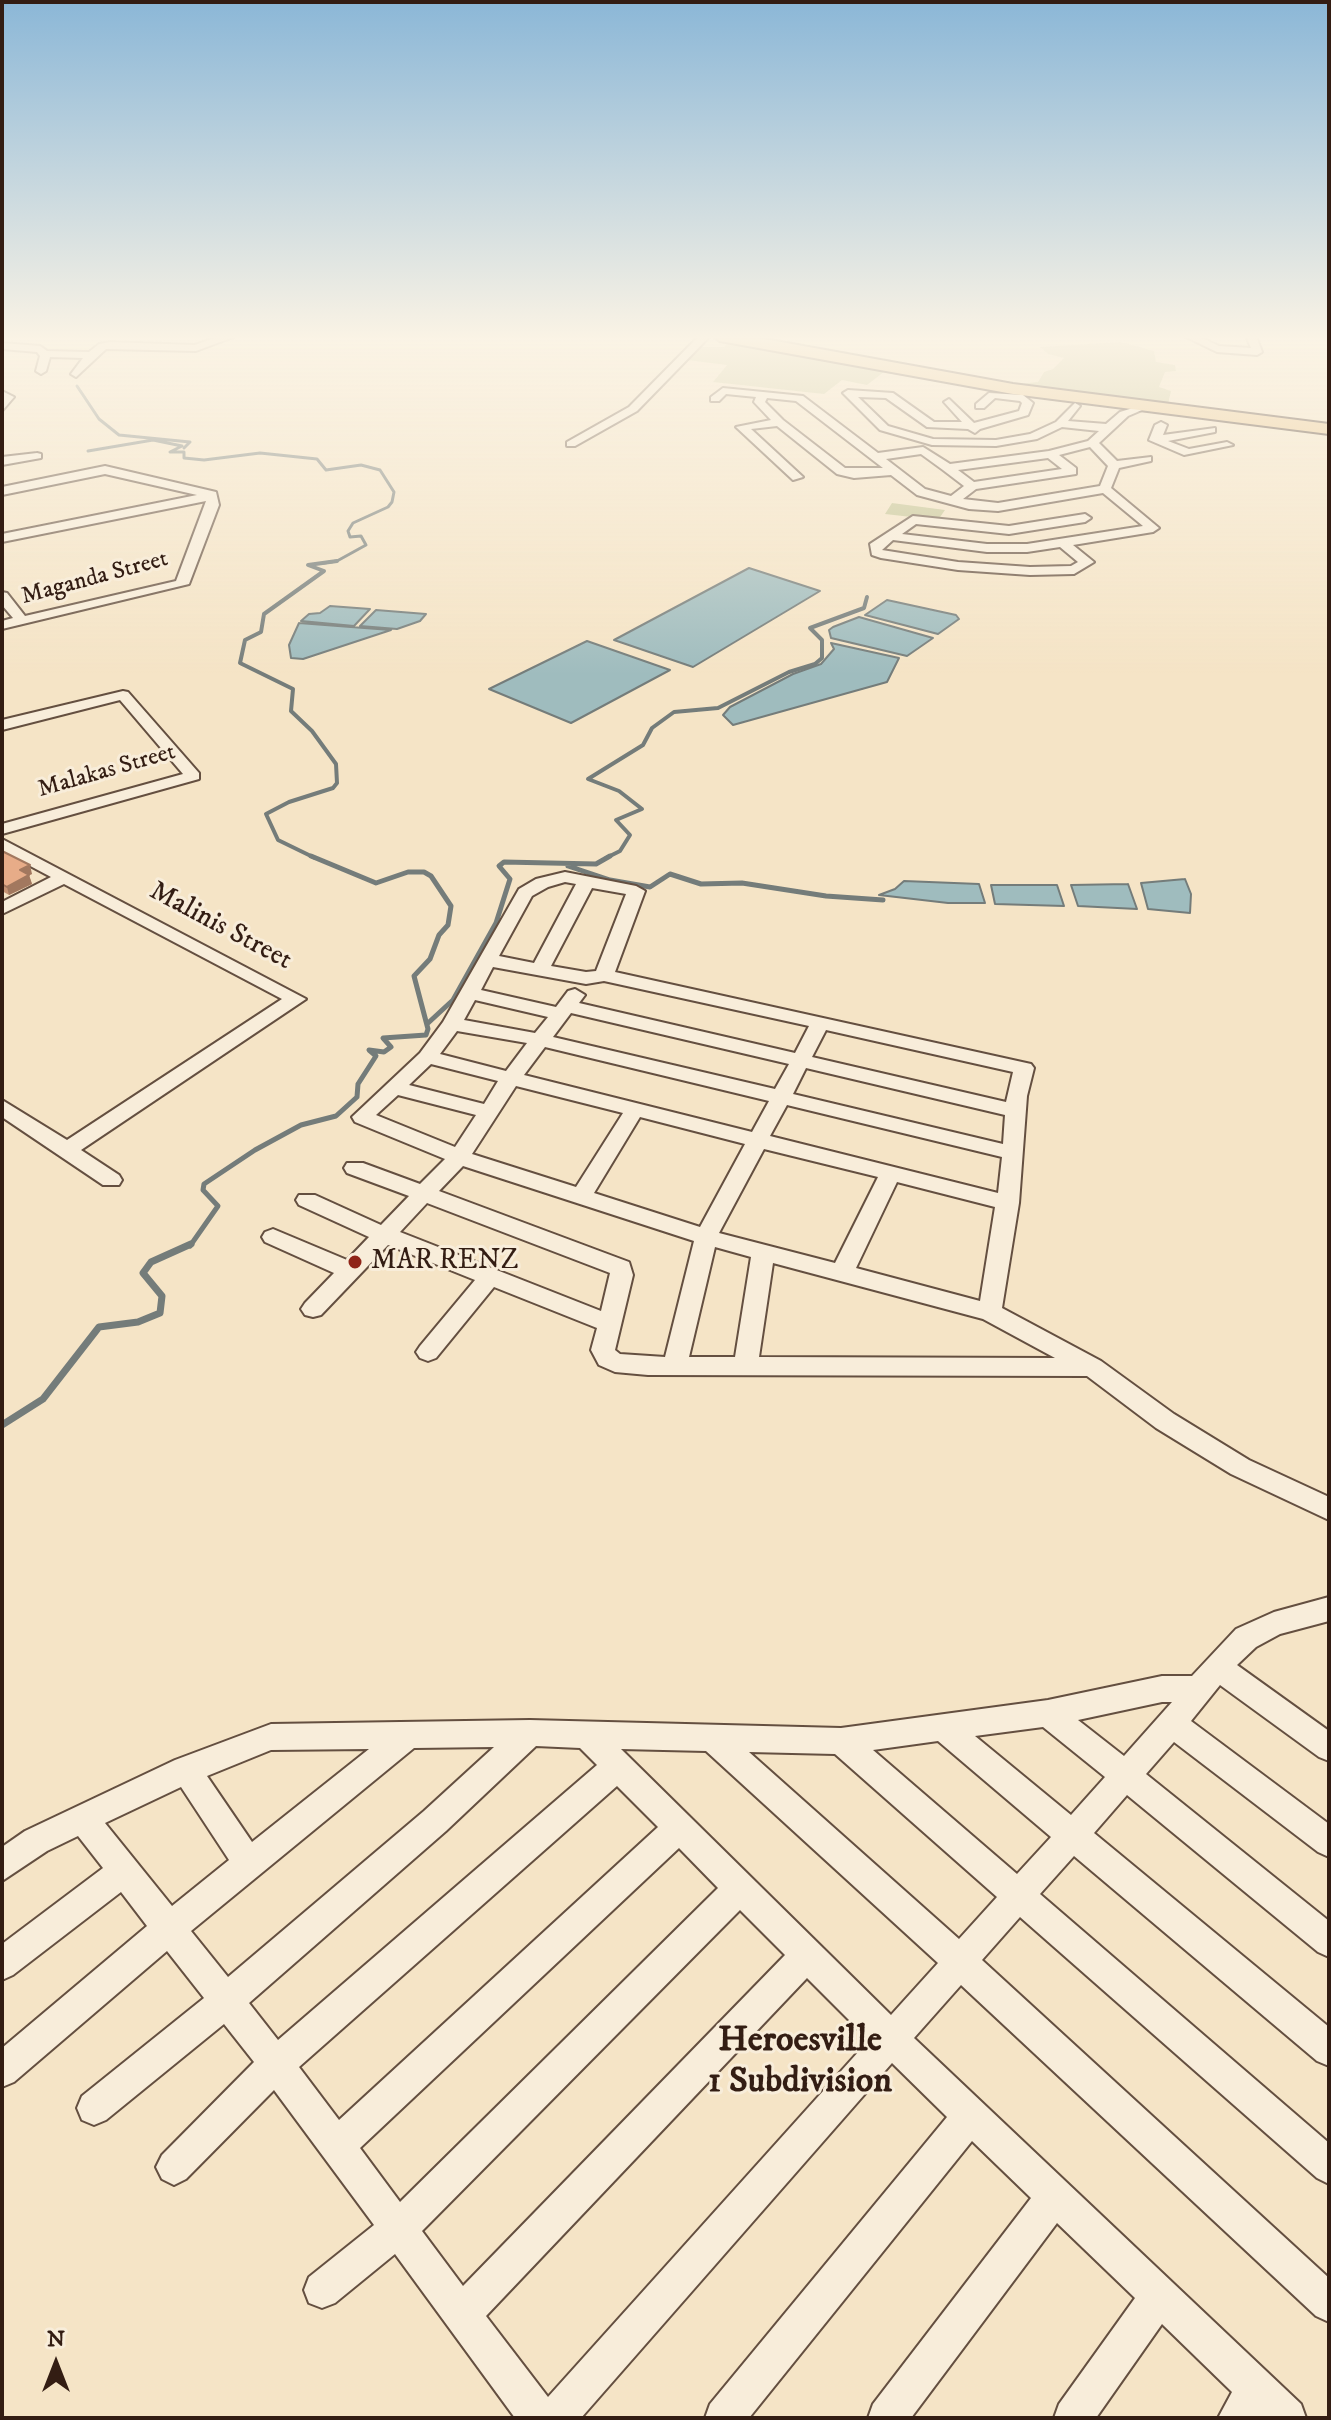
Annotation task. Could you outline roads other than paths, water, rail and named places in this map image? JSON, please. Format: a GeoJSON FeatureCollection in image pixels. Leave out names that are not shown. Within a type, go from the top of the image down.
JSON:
{"type":"FeatureCollection","features":[{"type":"Feature","properties":{"kind":"street"},"geometry":{"type":"LineString","coordinates":[[767,449],[797,477]]}},
{"type":"Feature","properties":{"kind":"street"},"geometry":{"type":"LineString","coordinates":[[812,449],[841,471],[854,474],[892,471]]}},
{"type":"Feature","properties":{"kind":"street"},"geometry":{"type":"LineString","coordinates":[[867,449],[921,492],[953,501],[998,507],[1105,489],[1153,528],[1027,548],[987,548],[891,536]]}},
{"type":"Feature","properties":{"kind":"street"},"geometry":{"type":"LineString","coordinates":[[878,457],[915,449]]}},
{"type":"Feature","properties":{"kind":"street"},"geometry":{"type":"LineString","coordinates":[[931,449],[947,468],[972,486]]}},
{"type":"Feature","properties":{"kind":"street"},"geometry":{"type":"LineString","coordinates":[[947,468],[1070,449]]}},
{"type":"Feature","properties":{"kind":"street"},"geometry":{"type":"LineString","coordinates":[[1098,449],[1114,465]]}},
{"type":"Feature","properties":{"kind":"street"},"geometry":{"type":"LineString","coordinates":[[1178,449],[1188,453],[1208,449]]}},
{"type":"Feature","properties":{"kind":"street"},"geometry":{"type":"LineString","coordinates":[[953,501],[972,486],[1072,471],[1051,454]]}},
{"type":"Feature","properties":{"kind":"street"},"geometry":{"type":"LineString","coordinates":[[2,461],[37,456]]}},
{"type":"Feature","properties":{"kind":"street"},"geometry":{"type":"LineString","coordinates":[[811,461],[825,459]]}},
{"type":"Feature","properties":{"kind":"street"},"geometry":{"type":"LineString","coordinates":[[1114,465],[1147,459]]}},
{"type":"Feature","properties":{"kind":"street"},"geometry":{"type":"LineString","coordinates":[[784,464],[797,462]]}},
{"type":"Feature","properties":{"kind":"street"},"geometry":{"type":"LineString","coordinates":[[1105,489],[1114,465]]}},
{"type":"Feature","properties":{"kind":"street"},"geometry":{"type":"LineString","coordinates":[[2,491],[105,470],[212,495]]}},
{"type":"Feature","properties":{"kind":"street"},"geometry":{"type":"LineString","coordinates":[[2,538],[212,495]]}},
{"type":"Feature","properties":{"kind":"street","name":"Maganda Street"},"geometry":{"type":"LineString","coordinates":[[2,625],[182,584],[213,505],[212,495]]}},
{"type":"Feature","properties":{"kind":"street"},"geometry":{"type":"LineString","coordinates":[[964,527],[969,505]]}},
{"type":"Feature","properties":{"kind":"street"},"geometry":{"type":"LineString","coordinates":[[1063,543],[1087,562],[1074,570],[1030,571],[958,566],[877,552],[875,547],[913,520],[1009,530],[1085,518]]}},
{"type":"Feature","properties":{"kind":"street"},"geometry":{"type":"LineString","coordinates":[[2,596],[22,621]]}},
{"type":"Feature","properties":{"kind":"street","name":"Malakas Street"},"geometry":{"type":"LineString","coordinates":[[2,725],[123,695],[193,776],[2,829]]}},
{"type":"Feature","properties":{"kind":"street","name":"Malinis Street"},"geometry":{"type":"LineString","coordinates":[[2,844],[296,999],[67,1150]]}},
{"type":"Feature","properties":{"kind":"street"},"geometry":{"type":"LineString","coordinates":[[2,909],[64,877]]}},
{"type":"Feature","properties":{"kind":"street"},"geometry":{"type":"LineString","coordinates":[[313,1309],[459,1157],[510,1079],[595,976],[636,891],[558,878],[525,893],[452,1024],[427,1057],[362,1117],[459,1157],[706,1237],[990,1312],[1092,1367],[1165,1421],[1240,1467],[1329,1509]]}},
{"type":"Feature","properties":{"kind":"street"},"geometry":{"type":"LineString","coordinates":[[539,970],[586,882]]}},
{"type":"Feature","properties":{"kind":"street"},"geometry":{"type":"LineString","coordinates":[[488,960],[595,976],[1024,1068],[1016,1111],[1008,1203],[990,1312]]}},
{"type":"Feature","properties":{"kind":"street"},"geometry":{"type":"LineString","coordinates":[[471,993],[799,1060],[1016,1111]]}},
{"type":"Feature","properties":{"kind":"street"},"geometry":{"type":"LineString","coordinates":[[452,1024],[541,1040],[1013,1153]]}},
{"type":"Feature","properties":{"kind":"street"},"geometry":{"type":"LineString","coordinates":[[675,1366],[706,1237],[820,1024]]}},
{"type":"Feature","properties":{"kind":"street"},"geometry":{"type":"LineString","coordinates":[[427,1057],[1008,1203]]}},
{"type":"Feature","properties":{"kind":"street"},"geometry":{"type":"LineString","coordinates":[[394,1087],[490,1112]]}},
{"type":"Feature","properties":{"kind":"street"},"geometry":{"type":"LineString","coordinates":[[2,1107],[111,1180]]}},
{"type":"Feature","properties":{"kind":"street"},"geometry":{"type":"LineString","coordinates":[[581,1196],[634,1111]]}},
{"type":"Feature","properties":{"kind":"street"},"geometry":{"type":"LineString","coordinates":[[355,1168],[621,1268],[622,1275],[603,1350],[608,1359],[615,1363],[675,1366],[1092,1367]]}},
{"type":"Feature","properties":{"kind":"street"},"geometry":{"type":"LineString","coordinates":[[841,1275],[890,1174]]}},
{"type":"Feature","properties":{"kind":"street"},"geometry":{"type":"LineString","coordinates":[[307,1200],[382,1234],[608,1323]]}},
{"type":"Feature","properties":{"kind":"street"},"geometry":{"type":"LineString","coordinates":[[273,1237],[349,1270]]}},
{"type":"Feature","properties":{"kind":"street"},"geometry":{"type":"LineString","coordinates":[[746,1366],[763,1253]]}},
{"type":"Feature","properties":{"kind":"street"},"geometry":{"type":"LineString","coordinates":[[428,1352],[490,1277]]}},
{"type":"Feature","properties":{"kind":"street"},"geometry":{"type":"LineString","coordinates":[[555,2418],[1172,1723],[1207,1678],[1246,1638],[1274,1624],[1329,1609]]}},
{"type":"Feature","properties":{"kind":"street"},"geometry":{"type":"LineString","coordinates":[[2,1866],[36,1841],[186,1770],[271,1737],[530,1733],[841,1741],[1048,1713],[1207,1678],[1329,1748]]}},
{"type":"Feature","properties":{"kind":"street"},"geometry":{"type":"LineString","coordinates":[[1048,1713],[1329,1941]]}},
{"type":"Feature","properties":{"kind":"street"},"geometry":{"type":"LineString","coordinates":[[1172,1723],[1329,1842]]}},
{"type":"Feature","properties":{"kind":"street"},"geometry":{"type":"LineString","coordinates":[[943,1727],[1329,2049]]}},
{"type":"Feature","properties":{"kind":"street"},"geometry":{"type":"LineString","coordinates":[[94,2108],[226,2001],[435,1821],[530,1733]]}},
{"type":"Feature","properties":{"kind":"street"},"geometry":{"type":"LineString","coordinates":[[2,2070],[167,1930],[409,1734]]}},
{"type":"Feature","properties":{"kind":"street"},"geometry":{"type":"LineString","coordinates":[[587,1735],[890,2038],[1159,2296],[1247,2404],[1287,2418]]}},
{"type":"Feature","properties":{"kind":"street"},"geometry":{"type":"LineString","coordinates":[[714,1739],[1329,2303]]}},
{"type":"Feature","properties":{"kind":"street"},"geometry":{"type":"LineString","coordinates":[[841,1741],[1329,2166]]}},
{"type":"Feature","properties":{"kind":"street"},"geometry":{"type":"LineString","coordinates":[[174,2167],[276,2064],[618,1766]]}},
{"type":"Feature","properties":{"kind":"street"},"geometry":{"type":"LineString","coordinates":[[186,1770],[250,1865]]}},
{"type":"Feature","properties":{"kind":"street"},"geometry":{"type":"LineString","coordinates":[[83,1819],[167,1930],[276,2064],[539,2418]]}},
{"type":"Feature","properties":{"kind":"street"},"geometry":{"type":"LineString","coordinates":[[337,2145],[679,1828]]}},
{"type":"Feature","properties":{"kind":"street"},"geometry":{"type":"LineString","coordinates":[[2,1964],[123,1872]]}},
{"type":"Feature","properties":{"kind":"street"},"geometry":{"type":"LineString","coordinates":[[322,2290],[399,2228],[740,1888]]}},
{"type":"Feature","properties":{"kind":"street"},"geometry":{"type":"LineString","coordinates":[[462,2314],[807,1955]]}},
{"type":"Feature","properties":{"kind":"street"},"geometry":{"type":"LineString","coordinates":[[724,2418],[971,2115]]}},
{"type":"Feature","properties":{"kind":"street"},"geometry":{"type":"LineString","coordinates":[[887,2418],[1055,2196]]}},
{"type":"Feature","properties":{"kind":"street"},"geometry":{"type":"LineString","coordinates":[[1073,2418],[1159,2296]]}},
{"type":"Feature","properties":{"kind":"water"},"geometry":{"type":"Polygon","coordinates":[[[749,568],[820,591],[693,667],[614,640],[749,568]]]}},
{"type":"Feature","properties":{"kind":"water"},"geometry":{"type":"Polygon","coordinates":[[[887,600],[956,615],[959,619],[938,634],[865,615],[887,600]]]}},
{"type":"Feature","properties":{"kind":"water"},"geometry":{"type":"Polygon","coordinates":[[[330,606],[370,609],[354,626],[301,621],[309,614],[320,613],[330,606]]]}},
{"type":"Feature","properties":{"kind":"water"},"geometry":{"type":"Polygon","coordinates":[[[376,610],[426,614],[420,621],[397,629],[360,626],[376,610]]]}},
{"type":"Feature","properties":{"kind":"water"},"geometry":{"type":"Polygon","coordinates":[[[859,617],[933,638],[907,656],[831,638],[829,630],[833,627],[859,617]]]}},
{"type":"Feature","properties":{"kind":"water"},"geometry":{"type":"Polygon","coordinates":[[[299,623],[391,630],[303,659],[291,658],[289,645],[299,623]]]}},
{"type":"Feature","properties":{"kind":"water"},"geometry":{"type":"Polygon","coordinates":[[[587,641],[670,670],[571,723],[489,689],[587,641]]]}},
{"type":"Feature","properties":{"kind":"water"},"geometry":{"type":"Polygon","coordinates":[[[831,643],[899,658],[887,682],[733,725],[723,715],[730,707],[793,674],[821,664],[834,649],[831,643]]]}},
{"type":"Feature","properties":{"kind":"water"},"geometry":{"type":"Polygon","coordinates":[[[1185,879],[1191,894],[1190,913],[1148,909],[1141,883],[1185,879]]]}},
{"type":"Feature","properties":{"kind":"water"},"geometry":{"type":"Polygon","coordinates":[[[904,881],[979,884],[985,903],[948,903],[879,895],[895,889],[904,881]]]}},
{"type":"Feature","properties":{"kind":"water"},"geometry":{"type":"Polygon","coordinates":[[[1128,884],[1137,909],[1078,906],[1071,885],[1128,884]]]}},
{"type":"Feature","properties":{"kind":"water"},"geometry":{"type":"Polygon","coordinates":[[[991,885],[1057,885],[1064,906],[995,904],[991,885]]]}},
{"type":"Feature","properties":{"kind":"waterway"},"geometry":{"type":"LineString","coordinates":[[88,451],[100,449]]}},
{"type":"Feature","properties":{"kind":"waterway"},"geometry":{"type":"LineString","coordinates":[[176,449],[170,452],[184,452],[184,458],[204,460],[260,453],[317,459],[326,470],[361,465],[380,470],[394,492],[392,502],[388,507],[353,523],[348,531],[350,537],[361,536],[366,545],[337,561]]}},
{"type":"Feature","properties":{"kind":"waterway"},"geometry":{"type":"LineString","coordinates":[[315,858],[278,840],[266,814],[289,802],[333,788],[337,783],[336,764],[312,731],[291,711],[293,689],[240,663],[245,640],[261,632],[264,614],[324,571],[308,565],[337,561]]}},
{"type":"Feature","properties":{"kind":"waterway"},"geometry":{"type":"LineString","coordinates":[[324,563],[337,561]]}},
{"type":"Feature","properties":{"kind":"waterway"},"geometry":{"type":"LineString","coordinates":[[610,856],[620,851],[630,835],[616,820],[642,809],[619,791],[588,779],[643,745],[652,728],[674,712],[718,708],[789,672],[815,664],[822,658],[822,640],[810,628],[864,608],[867,597]]}},
{"type":"Feature","properties":{"kind":"waterway"},"geometry":{"type":"LineString","coordinates":[[190,1246],[218,1206],[203,1190],[204,1184],[255,1150],[301,1125],[336,1116],[357,1097],[358,1084],[376,1056],[369,1050],[384,1052],[391,1047],[383,1038],[426,1035],[428,1029],[414,976],[430,959],[439,935],[448,925],[451,906],[431,876],[424,872],[408,872],[376,883],[311,856]]}},
{"type":"Feature","properties":{"kind":"waterway"},"geometry":{"type":"LineString","coordinates":[[427,1024],[453,1000],[496,923],[510,879],[499,866],[504,862],[596,864],[610,856]]}},
{"type":"Feature","properties":{"kind":"waterway"},"geometry":{"type":"LineString","coordinates":[[606,858],[610,856]]}},
{"type":"Feature","properties":{"kind":"waterway"},"geometry":{"type":"LineString","coordinates":[[568,866],[610,880],[650,887],[670,874],[701,884],[742,883],[826,896],[883,900]]}},
{"type":"Feature","properties":{"kind":"waterway"},"geometry":{"type":"LineString","coordinates":[[2,1425],[43,1399],[99,1327],[138,1322],[160,1313],[162,1296],[143,1273],[151,1262],[191,1244]]}},
{"type":"Feature","properties":{"kind":"place","name":"MAR RENZ"},"geometry":{"type":"Point","coordinates":[355,1262]}},
{"type":"Feature","properties":{"kind":"district","name":"Heroesville 1 Subdivision"},"geometry":{"type":"Point","coordinates":[800,2064]}}]}
